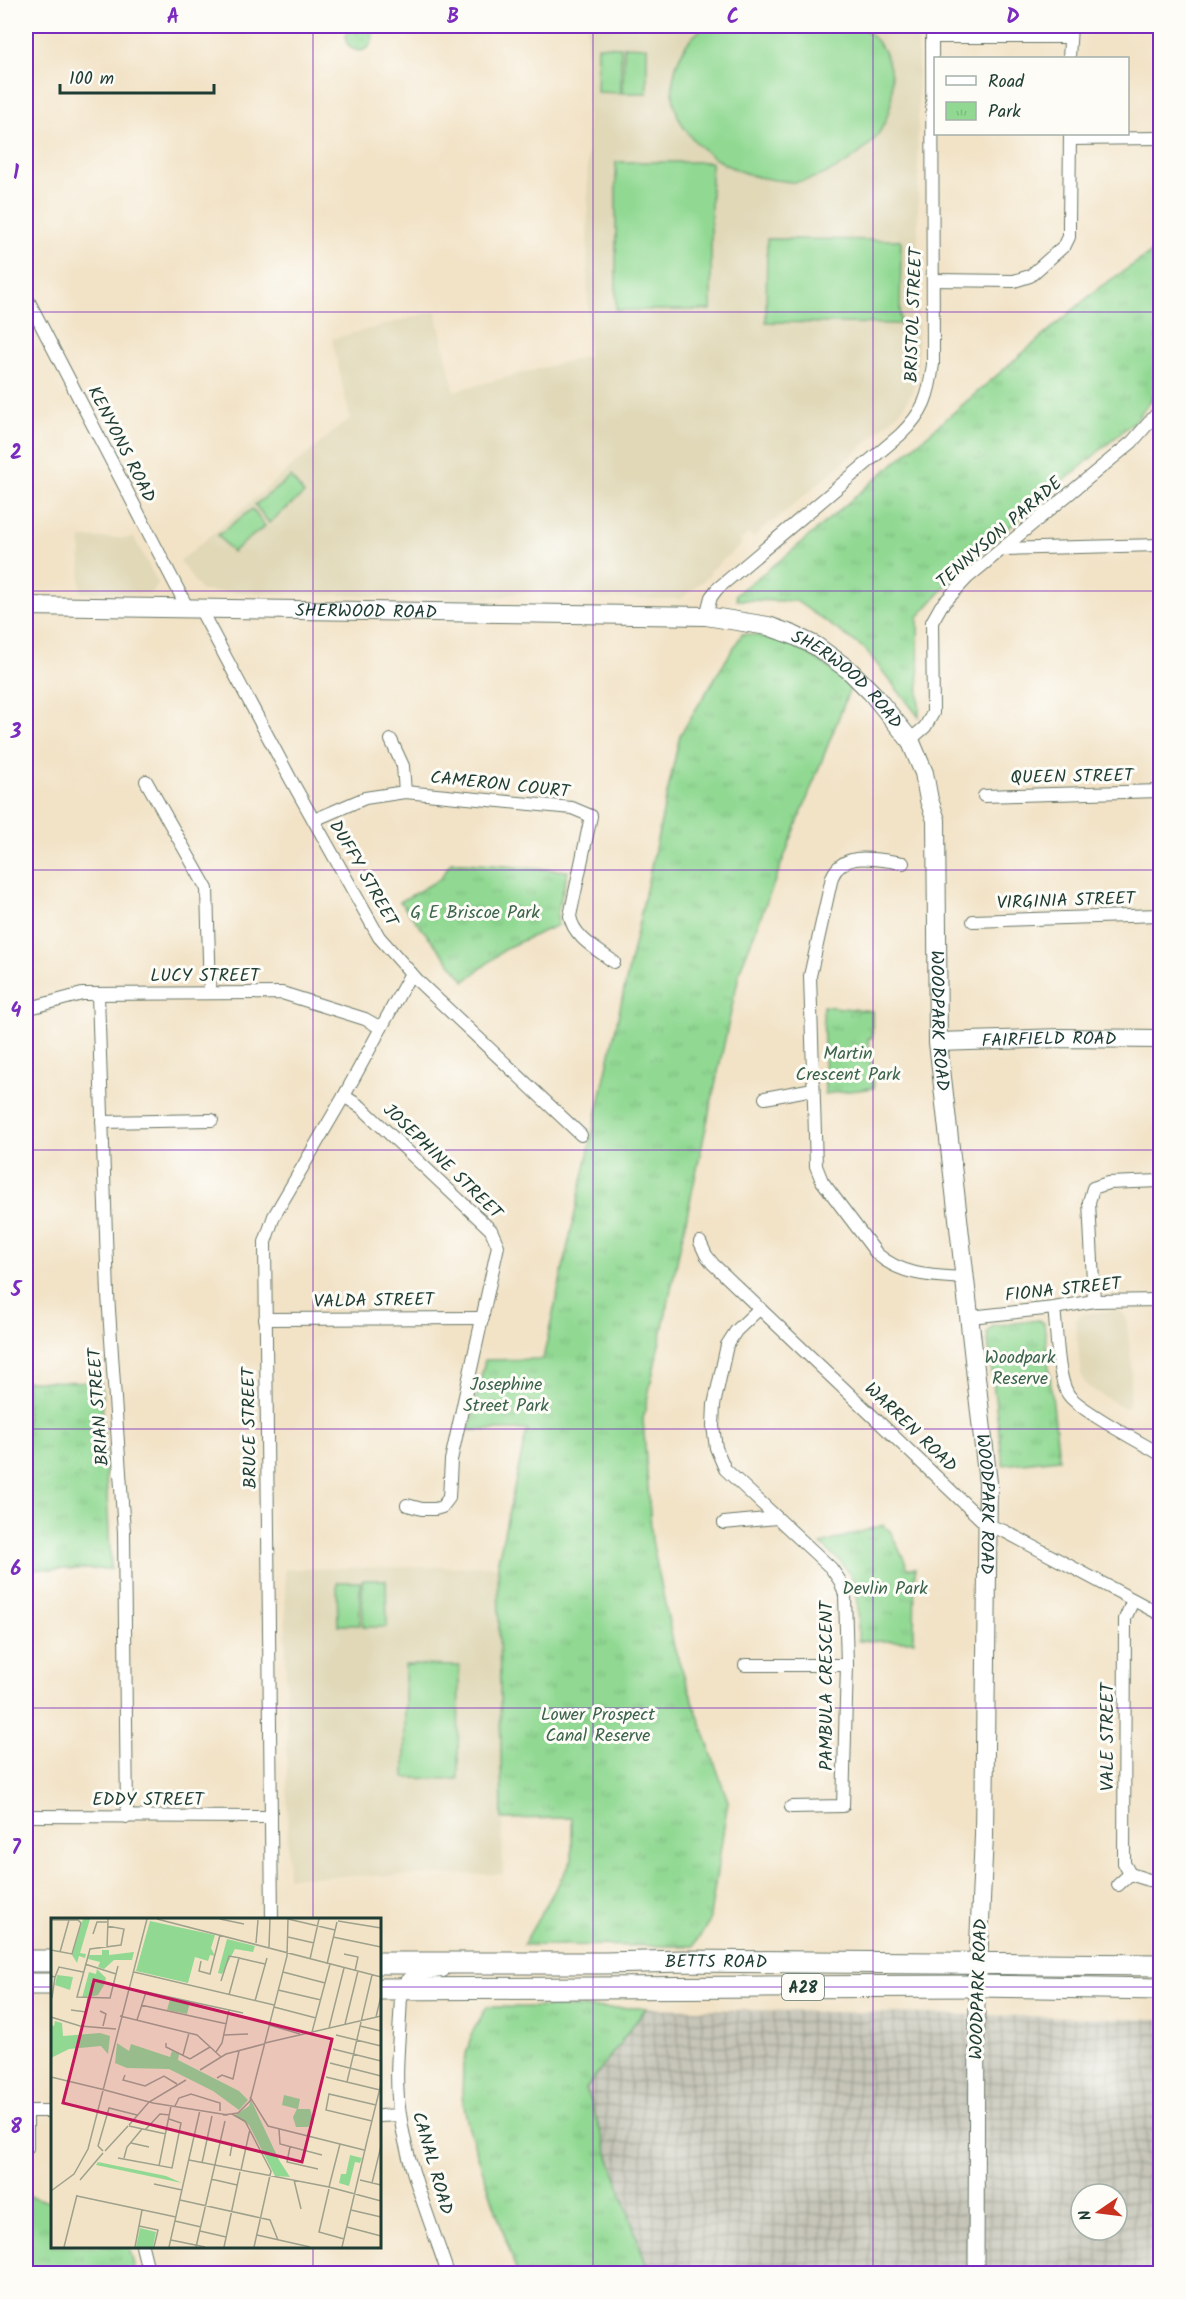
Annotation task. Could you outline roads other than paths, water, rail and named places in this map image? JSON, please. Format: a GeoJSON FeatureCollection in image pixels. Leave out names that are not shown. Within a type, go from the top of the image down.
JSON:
{"type":"FeatureCollection","features":[{"type":"Feature","properties":{"kind":"highway","name":"BETTS ROAD"},"geometry":{"type":"LineString","coordinates":[[381,1963],[605,1963],[683,1960],[1161,1965]]}},
{"type":"Feature","properties":{"kind":"highway"},"geometry":{"type":"LineString","coordinates":[[26,1961],[51,1961]]}},
{"type":"Feature","properties":{"kind":"highway"},"geometry":{"type":"LineString","coordinates":[[26,1984],[51,1984]]}},
{"type":"Feature","properties":{"kind":"highway","name":"BETTS ROAD"},"geometry":{"type":"LineString","coordinates":[[381,1989],[977,1986],[1161,1989]]}},
{"type":"Feature","properties":{"kind":"main road","name":"SHERWOOD ROAD"},"geometry":{"type":"LineString","coordinates":[[26,606],[706,616],[735,611],[752,612],[779,619],[812,639],[865,685],[914,737]]}},
{"type":"Feature","properties":{"kind":"main road","name":"WOODPARK ROAD"},"geometry":{"type":"LineString","coordinates":[[914,737],[936,820],[938,1042],[987,1483],[984,1836],[977,1986]]}},
{"type":"Feature","properties":{"kind":"main road","name":"FAIRFIELD ROAD"},"geometry":{"type":"LineString","coordinates":[[938,1042],[1060,1038],[1161,1039]]}},
{"type":"Feature","properties":{"kind":"street"},"geometry":{"type":"LineString","coordinates":[[932,31],[1070,31],[1069,57]]}},
{"type":"Feature","properties":{"kind":"street","name":"BRISTOL STREET"},"geometry":{"type":"LineString","coordinates":[[706,616],[711,597],[717,590],[892,442],[918,415],[930,390],[933,364],[932,31]]}},
{"type":"Feature","properties":{"kind":"street"},"geometry":{"type":"LineString","coordinates":[[933,280],[1014,281],[1030,276],[1065,245],[1069,237],[1070,136],[1161,138]]}},
{"type":"Feature","properties":{"kind":"street","name":"KENYONS ROAD"},"geometry":{"type":"LineString","coordinates":[[27,301],[194,609]]}},
{"type":"Feature","properties":{"kind":"street","name":"TENNYSON PARADE"},"geometry":{"type":"LineString","coordinates":[[914,737],[931,720],[933,713],[932,622],[941,606],[968,577],[1132,442],[1161,410]]}},
{"type":"Feature","properties":{"kind":"street"},"geometry":{"type":"LineString","coordinates":[[1004,549],[1161,545]]}},
{"type":"Feature","properties":{"kind":"street","name":"DUFFY STREET"},"geometry":{"type":"LineString","coordinates":[[194,609],[375,931],[411,974],[581,1135]]}},
{"type":"Feature","properties":{"kind":"street"},"geometry":{"type":"LineString","coordinates":[[391,740],[403,766],[405,792]]}},
{"type":"Feature","properties":{"kind":"street"},"geometry":{"type":"LineString","coordinates":[[146,781],[207,889],[210,993]]}},
{"type":"Feature","properties":{"kind":"street","name":"QUEEN STREET"},"geometry":{"type":"LineString","coordinates":[[984,796],[1161,791]]}},
{"type":"Feature","properties":{"kind":"street","name":"CAMERON COURT"},"geometry":{"type":"LineString","coordinates":[[314,820],[365,798],[405,792],[572,808],[591,816],[570,916],[571,922],[583,939],[614,962]]}},
{"type":"Feature","properties":{"kind":"street"},"geometry":{"type":"LineString","coordinates":[[903,863],[854,858],[839,865],[832,877],[810,976],[818,1173],[878,1254],[893,1266],[904,1271],[965,1278]]}},
{"type":"Feature","properties":{"kind":"street","name":"VIRGINIA STREET"},"geometry":{"type":"LineString","coordinates":[[972,921],[1161,915]]}},
{"type":"Feature","properties":{"kind":"street","name":"BRUCE STREET"},"geometry":{"type":"LineString","coordinates":[[272,1918],[265,1319],[267,1233],[274,1216],[411,974]]}},
{"type":"Feature","properties":{"kind":"street","name":"LUCY STREET"},"geometry":{"type":"LineString","coordinates":[[26,1009],[77,995],[282,993],[365,1019],[381,1028]]}},
{"type":"Feature","properties":{"kind":"street","name":"BRIAN STREET"},"geometry":{"type":"LineString","coordinates":[[98,995],[108,1295],[124,1532],[127,1817]]}},
{"type":"Feature","properties":{"kind":"street"},"geometry":{"type":"LineString","coordinates":[[765,1098],[813,1089]]}},
{"type":"Feature","properties":{"kind":"street","name":"JOSEPHINE STREET"},"geometry":{"type":"LineString","coordinates":[[344,1096],[361,1107],[493,1233],[498,1246],[452,1460],[449,1498],[442,1507],[435,1509],[422,1509],[407,1505]]}},
{"type":"Feature","properties":{"kind":"street"},"geometry":{"type":"LineString","coordinates":[[102,1122],[212,1120]]}},
{"type":"Feature","properties":{"kind":"street"},"geometry":{"type":"LineString","coordinates":[[1094,1301],[1089,1202],[1093,1188],[1108,1183],[1161,1181]]}},
{"type":"Feature","properties":{"kind":"street","name":"WARREN ROAD"},"geometry":{"type":"LineString","coordinates":[[700,1242],[708,1259],[987,1525],[1004,1531],[1161,1614]]}},
{"type":"Feature","properties":{"kind":"street","name":"FIONA STREET"},"geometry":{"type":"LineString","coordinates":[[970,1317],[1054,1308],[1094,1301],[1161,1300]]}},
{"type":"Feature","properties":{"kind":"street","name":"PAMBULA CRESCENT"},"geometry":{"type":"LineString","coordinates":[[760,1308],[736,1331],[727,1345],[714,1405],[713,1426],[716,1448],[725,1469],[831,1568],[840,1581],[845,1595],[847,1665],[843,1806],[791,1807]]}},
{"type":"Feature","properties":{"kind":"street"},"geometry":{"type":"LineString","coordinates":[[1054,1308],[1062,1375],[1068,1394],[1082,1407],[1161,1454]]}},
{"type":"Feature","properties":{"kind":"street","name":"VALDA STREET"},"geometry":{"type":"LineString","coordinates":[[265,1319],[483,1318]]}},
{"type":"Feature","properties":{"kind":"street"},"geometry":{"type":"LineString","coordinates":[[724,1523],[777,1518]]}},
{"type":"Feature","properties":{"kind":"street","name":"VALE STREET"},"geometry":{"type":"LineString","coordinates":[[1130,1874],[1124,1863],[1125,1619],[1133,1600]]}},
{"type":"Feature","properties":{"kind":"street"},"geometry":{"type":"LineString","coordinates":[[745,1665],[847,1665]]}},
{"type":"Feature","properties":{"kind":"street","name":"EDDY STREET"},"geometry":{"type":"LineString","coordinates":[[26,1816],[271,1817]]}},
{"type":"Feature","properties":{"kind":"street"},"geometry":{"type":"LineString","coordinates":[[1118,1885],[1130,1874],[1149,1880],[1161,1880]]}},
{"type":"Feature","properties":{"kind":"street"},"geometry":{"type":"LineString","coordinates":[[381,1972],[391,1974],[401,1989],[410,1978],[447,1970],[460,1963]]}},
{"type":"Feature","properties":{"kind":"street","name":"WOODPARK ROAD"},"geometry":{"type":"LineString","coordinates":[[976,2274],[977,1986]]}},
{"type":"Feature","properties":{"kind":"street","name":"CANAL ROAD"},"geometry":{"type":"LineString","coordinates":[[401,1989],[398,2077],[400,2115],[407,2149],[448,2274]]}},
{"type":"Feature","properties":{"kind":"street"},"geometry":{"type":"LineString","coordinates":[[27,2148],[26,2111],[51,2111]]}},
{"type":"Feature","properties":{"kind":"street"},"geometry":{"type":"LineString","coordinates":[[381,2116],[400,2115]]}},
{"type":"Feature","properties":{"kind":"street"},"geometry":{"type":"LineString","coordinates":[[142,2248],[149,2274]]}},
{"type":"Feature","properties":{"kind":"park label","name":"G E Briscoe Park"},"geometry":{"type":"Point","coordinates":[475,912]}},
{"type":"Feature","properties":{"kind":"park label","name":"Martin Crescent Park"},"geometry":{"type":"Point","coordinates":[848,1063]}},
{"type":"Feature","properties":{"kind":"park label","name":"Woodpark Reserve"},"geometry":{"type":"Point","coordinates":[1020,1367]}},
{"type":"Feature","properties":{"kind":"park label","name":"Josephine Street Park"},"geometry":{"type":"Point","coordinates":[506,1394]}},
{"type":"Feature","properties":{"kind":"park label","name":"Devlin Park"},"geometry":{"type":"Point","coordinates":[885,1588]}},
{"type":"Feature","properties":{"kind":"park label","name":"Lower Prospect Canal Reserve"},"geometry":{"type":"Point","coordinates":[598,1724]}}]}
